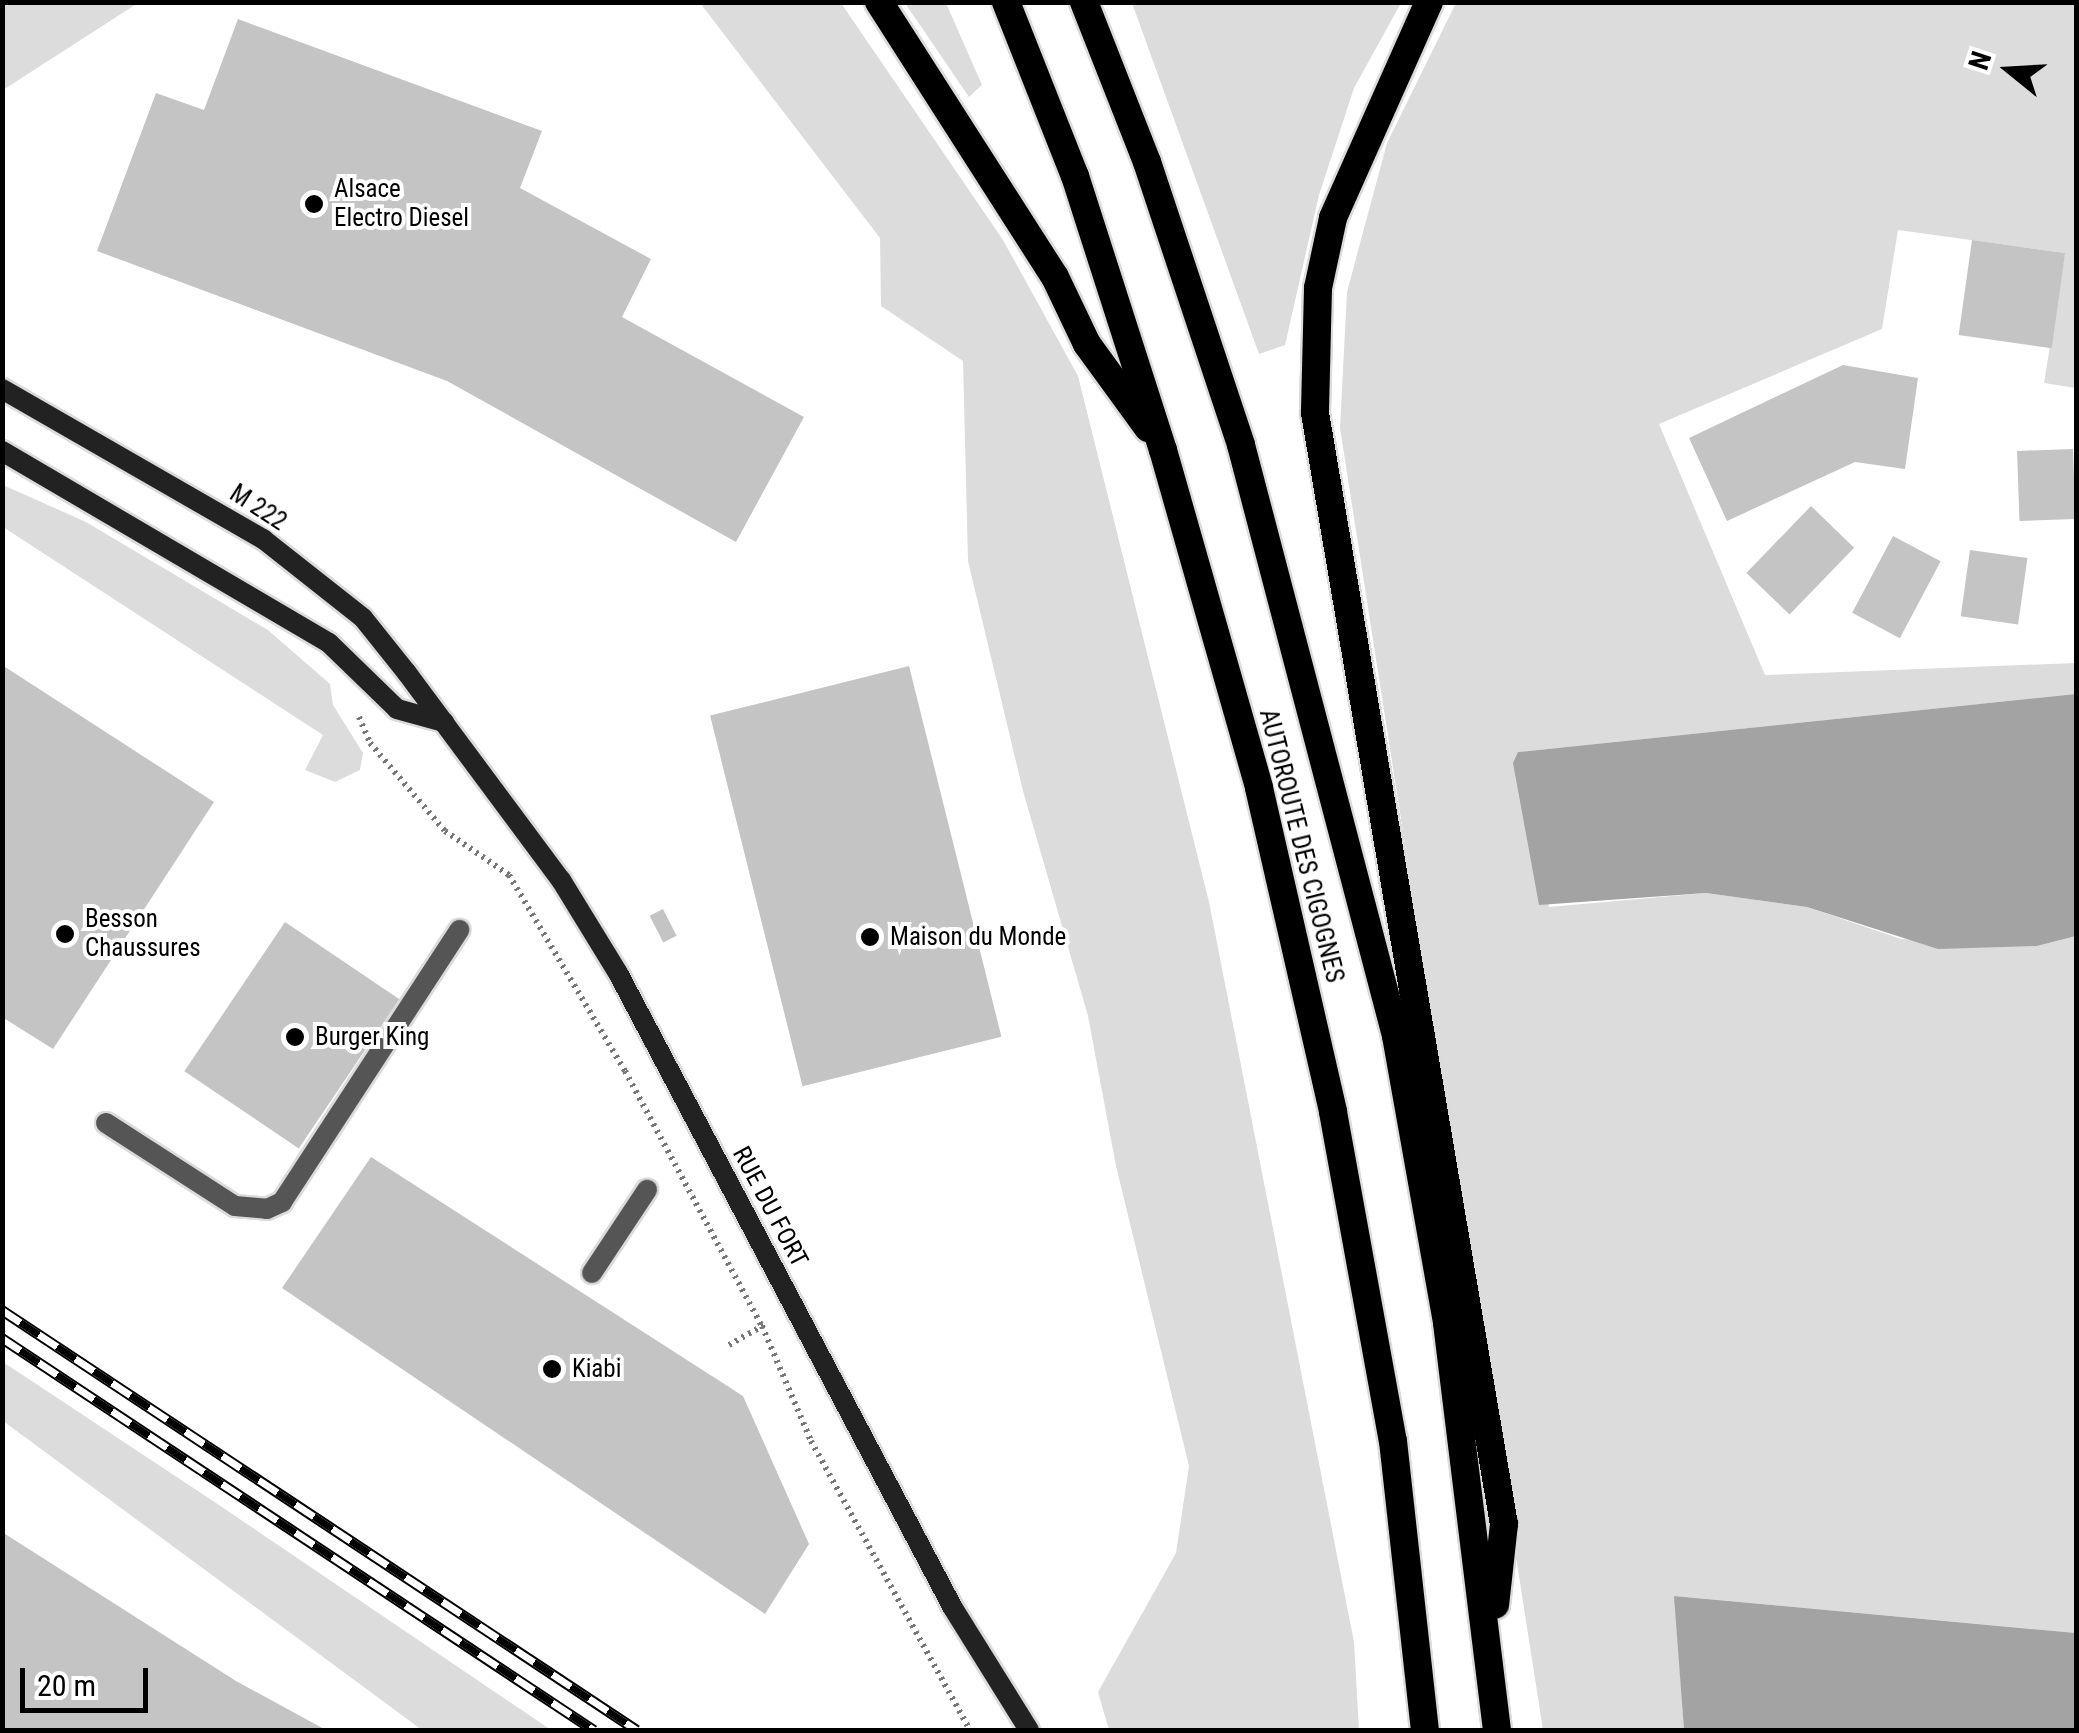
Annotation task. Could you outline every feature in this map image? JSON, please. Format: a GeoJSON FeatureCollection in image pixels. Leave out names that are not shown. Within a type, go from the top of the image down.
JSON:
{"type":"FeatureCollection","features":[{"type":"Feature","properties":{"kind":"highway"},"geometry":{"type":"LineString","coordinates":[[880,2],[1055,277],[1087,344],[1163,450]]}},
{"type":"Feature","properties":{"kind":"highway","name":"AUTOROUTE DES CIGOGNES"},"geometry":{"type":"LineString","coordinates":[[1006,2],[1075,176],[1163,450],[1259,788],[1333,1112],[1394,1442],[1425,1730]]}},
{"type":"Feature","properties":{"kind":"highway","name":"AUTOROUTE DES CIGOGNES"},"geometry":{"type":"LineString","coordinates":[[1084,2],[1146,162],[1241,445],[1382,979],[1448,1323],[1490,1646],[1497,1730]]}},
{"type":"Feature","properties":{"kind":"highway"},"geometry":{"type":"LineString","coordinates":[[1430,2],[1333,218],[1318,288],[1316,413],[1504,1524],[1490,1646]]}},
{"type":"Feature","properties":{"kind":"main road","name":"M 222"},"geometry":{"type":"LineString","coordinates":[[2,389],[248,530],[334,592],[444,722]]}},
{"type":"Feature","properties":{"kind":"main road"},"geometry":{"type":"LineString","coordinates":[[2,451],[329,643],[397,709],[444,722]]}},
{"type":"Feature","properties":{"kind":"main road","name":"RUE DU FORT"},"geometry":{"type":"LineString","coordinates":[[444,722],[562,880],[618,973],[953,1608],[1028,1730]]}},
{"type":"Feature","properties":{"kind":"lane"},"geometry":{"type":"LineString","coordinates":[[106,1123],[235,1206],[268,1209],[282,1202],[459,930]]}},
{"type":"Feature","properties":{"kind":"lane"},"geometry":{"type":"LineString","coordinates":[[592,1273],[647,1190]]}},
{"type":"Feature","properties":{"kind":"path"},"geometry":{"type":"LineString","coordinates":[[370,743],[446,831],[509,875],[625,1072],[762,1326],[812,1441],[970,1730]]}},
{"type":"Feature","properties":{"kind":"path"},"geometry":{"type":"LineString","coordinates":[[729,1345],[762,1326]]}},
{"type":"Feature","properties":{"kind":"shaded area"},"geometry":{"type":"Polygon","coordinates":[[[3,2],[138,2],[138,3],[3,90],[3,2]]]}},
{"type":"Feature","properties":{"kind":"shaded area"},"geometry":{"type":"Polygon","coordinates":[[[700,3],[841,3],[1003,240],[1078,376],[1209,902],[1354,1642],[1359,1730],[1109,1730],[1098,1692],[1176,1553],[1189,1466],[1116,1166],[1088,1016],[1023,791],[968,561],[963,361],[881,306],[880,238],[700,3]]]}},
{"type":"Feature","properties":{"kind":"shaded area"},"geometry":{"type":"Polygon","coordinates":[[[905,3],[946,3],[982,85],[969,97],[905,3]]]}},
{"type":"Feature","properties":{"kind":"shaded area"},"geometry":{"type":"Polygon","coordinates":[[[1132,3],[1401,3],[1354,88],[1319,195],[1285,345],[1259,354],[1132,3]]]}},
{"type":"Feature","properties":{"kind":"shaded area"},"geometry":{"type":"Polygon","coordinates":[[[1456,3],[2076,3],[2076,388],[2044,383],[2065,253],[1898,230],[1882,329],[1659,424],[1765,675],[2076,663],[2076,694],[1518,752],[1549,907],[1706,893],[1807,907],[1901,939],[2037,946],[2076,936],[2076,1633],[1675,1596],[1684,1730],[1543,1730],[1340,428],[1347,292],[1387,143],[1456,3]]]}},
{"type":"Feature","properties":{"kind":"shaded area"},"geometry":{"type":"Polygon","coordinates":[[[3,485],[86,522],[268,630],[330,684],[333,705],[363,753],[360,770],[335,782],[305,770],[323,735],[3,527],[3,485]]]}},
{"type":"Feature","properties":{"kind":"shaded area"},"geometry":{"type":"Polygon","coordinates":[[[2076,694],[2076,936],[2037,946],[1938,949],[1807,907],[1706,893],[1539,905],[1513,763],[1518,752],[2076,694]]]}},
{"type":"Feature","properties":{"kind":"shaded area"},"geometry":{"type":"Polygon","coordinates":[[[3,1362],[551,1730],[422,1730],[3,1421],[3,1362]]]}},
{"type":"Feature","properties":{"kind":"shaded area"},"geometry":{"type":"Polygon","coordinates":[[[1674,1596],[2076,1633],[2076,1730],[1684,1730],[1674,1596]]]}},
{"type":"Feature","properties":{"kind":"building","name":"Alsace Electro Diesel"},"geometry":{"type":"Polygon","coordinates":[[[238,19],[542,131],[520,188],[651,259],[622,317],[804,417],[736,542],[447,381],[97,251],[156,93],[204,110],[238,19]]]}},
{"type":"Feature","properties":{"kind":"building"},"geometry":{"type":"Polygon","coordinates":[[[1972,240],[2065,253],[2052,348],[1959,335],[1972,240]]]}},
{"type":"Feature","properties":{"kind":"building"},"geometry":{"type":"Polygon","coordinates":[[[1843,365],[1918,378],[1905,469],[1855,462],[1727,521],[1689,438],[1843,365]]]}},
{"type":"Feature","properties":{"kind":"building"},"geometry":{"type":"Polygon","coordinates":[[[2073,449],[2075,519],[2019,521],[2017,451],[2073,449]]]}},
{"type":"Feature","properties":{"kind":"building"},"geometry":{"type":"Polygon","coordinates":[[[1811,506],[1854,548],[1790,615],[1746,573],[1811,506]]]}},
{"type":"Feature","properties":{"kind":"building"},"geometry":{"type":"Polygon","coordinates":[[[1893,536],[1941,561],[1900,638],[1852,613],[1893,536]]]}},
{"type":"Feature","properties":{"kind":"building"},"geometry":{"type":"Polygon","coordinates":[[[1970,550],[2027,558],[2018,624],[1961,616],[1970,550]]]}},
{"type":"Feature","properties":{"kind":"building","name":"Besson Chaussures"},"geometry":{"type":"Polygon","coordinates":[[[2,665],[214,802],[53,1049],[2,1017],[2,665]]]}},
{"type":"Feature","properties":{"kind":"building","name":"Maison du Monde"},"geometry":{"type":"Polygon","coordinates":[[[909,666],[1001,1037],[803,1086],[710,716],[909,666]]]}},
{"type":"Feature","properties":{"kind":"building"},"geometry":{"type":"Polygon","coordinates":[[[663,909],[677,936],[663,943],[650,916],[663,909]]]}},
{"type":"Feature","properties":{"kind":"building","name":"Burger King"},"geometry":{"type":"Polygon","coordinates":[[[285,922],[399,999],[299,1148],[184,1071],[285,922]]]}},
{"type":"Feature","properties":{"kind":"building","name":"Kiabi"},"geometry":{"type":"Polygon","coordinates":[[[371,1157],[743,1396],[809,1544],[765,1614],[282,1288],[371,1157]]]}},
{"type":"Feature","properties":{"kind":"building"},"geometry":{"type":"Polygon","coordinates":[[[2,1532],[236,1681],[326,1730],[2,1730],[2,1532]]]}},
{"type":"Feature","properties":{"kind":"railway"},"geometry":{"type":"LineString","coordinates":[[2,1310],[637,1730]]}},
{"type":"Feature","properties":{"kind":"railway"},"geometry":{"type":"LineString","coordinates":[[2,1338],[594,1730]]}},
{"type":"Feature","properties":{"kind":"place","name":"Alsace Electro Diesel"},"geometry":{"type":"Point","coordinates":[314,204]}},
{"type":"Feature","properties":{"kind":"place","name":"Besson Chaussures"},"geometry":{"type":"Point","coordinates":[65,934]}},
{"type":"Feature","properties":{"kind":"place","name":"Maison du Monde"},"geometry":{"type":"Point","coordinates":[870,937]}},
{"type":"Feature","properties":{"kind":"place","name":"Burger King"},"geometry":{"type":"Point","coordinates":[295,1037]}},
{"type":"Feature","properties":{"kind":"place","name":"Kiabi"},"geometry":{"type":"Point","coordinates":[552,1369]}}]}
